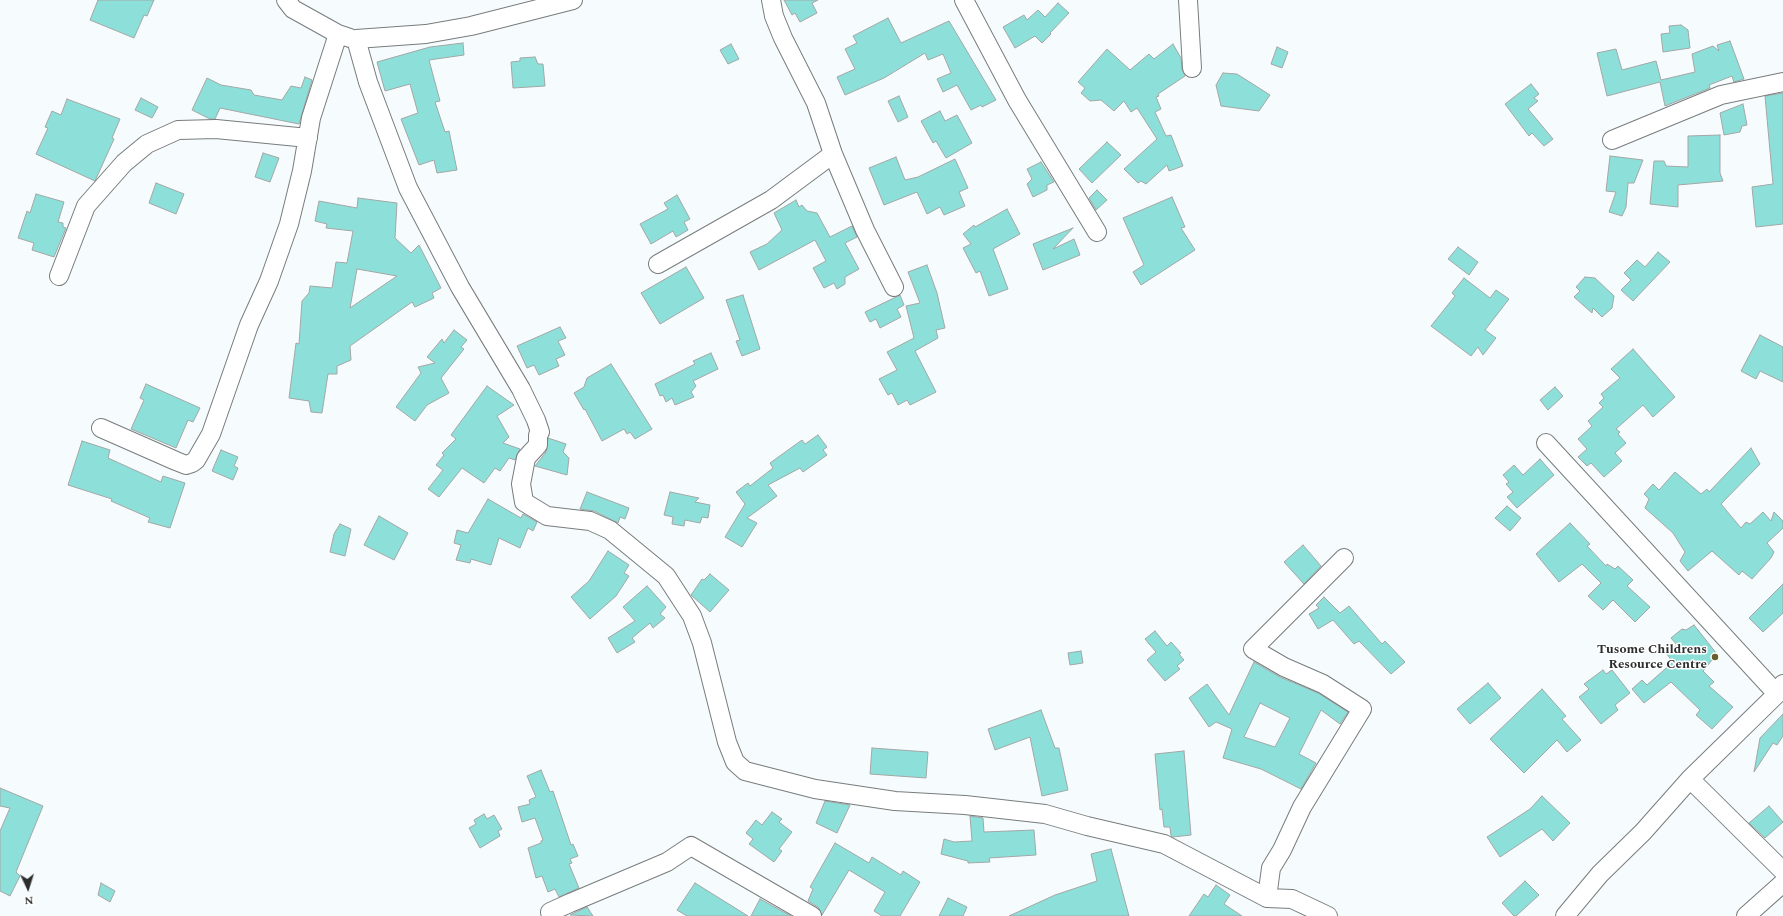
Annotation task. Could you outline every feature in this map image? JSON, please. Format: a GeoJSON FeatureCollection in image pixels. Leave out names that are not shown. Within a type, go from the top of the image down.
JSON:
{"type":"FeatureCollection","features":[{"type":"Feature","properties":{"kind":"street"},"geometry":{"type":"LineString","coordinates":[[286,0],[293,9],[338,34],[356,39],[426,34],[471,26],[572,0]]}},
{"type":"Feature","properties":{"kind":"street"},"geometry":{"type":"LineString","coordinates":[[771,0],[774,16],[783,38],[816,103],[833,154],[865,230],[894,287]]}},
{"type":"Feature","properties":{"kind":"street"},"geometry":{"type":"LineString","coordinates":[[964,0],[1016,100],[1097,232]]}},
{"type":"Feature","properties":{"kind":"street"},"geometry":{"type":"LineString","coordinates":[[1188,0],[1192,68]]}},
{"type":"Feature","properties":{"kind":"street"},"geometry":{"type":"LineString","coordinates":[[101,428],[186,465],[196,460],[211,434],[249,325],[269,281],[289,224],[302,171],[311,118],[338,34]]}},
{"type":"Feature","properties":{"kind":"street"},"geometry":{"type":"LineString","coordinates":[[356,39],[368,82],[408,188],[460,287],[521,389],[536,420],[540,432],[538,435],[538,445],[526,458],[521,484],[524,502],[547,516],[590,521],[610,530],[666,576],[692,616],[704,650],[715,700],[727,742],[735,762],[745,771],[815,788],[895,801],[965,805],[1045,814],[1087,826],[1164,844],[1267,898],[1292,899],[1328,916]]}},
{"type":"Feature","properties":{"kind":"street"},"geometry":{"type":"LineString","coordinates":[[1612,140],[1721,95],[1783,82]]}},
{"type":"Feature","properties":{"kind":"street"},"geometry":{"type":"LineString","coordinates":[[59,276],[86,206],[124,163],[147,144],[178,130],[208,129],[308,138]]}},
{"type":"Feature","properties":{"kind":"street"},"geometry":{"type":"LineString","coordinates":[[658,264],[771,200],[833,154]]}},
{"type":"Feature","properties":{"kind":"street"},"geometry":{"type":"LineString","coordinates":[[1546,443],[1780,689],[1690,779],[1643,832],[1600,874],[1565,916]]}},
{"type":"Feature","properties":{"kind":"street"},"geometry":{"type":"LineString","coordinates":[[1267,898],[1271,868],[1282,850],[1302,807],[1362,710],[1323,684],[1284,667],[1253,648],[1344,558]]}},
{"type":"Feature","properties":{"kind":"street"},"geometry":{"type":"LineString","coordinates":[[1690,779],[1783,871]]}},
{"type":"Feature","properties":{"kind":"street"},"geometry":{"type":"LineString","coordinates":[[551,916],[550,912],[667,862],[691,846],[812,916]]}},
{"type":"Feature","properties":{"kind":"street"},"geometry":{"type":"LineString","coordinates":[[1746,916],[1783,883]]}},
{"type":"Feature","properties":{"kind":"building"},"geometry":{"type":"Polygon","coordinates":[[[98,0],[154,0],[147,16],[144,15],[134,38],[90,20],[98,0]]]}},
{"type":"Feature","properties":{"kind":"building"},"geometry":{"type":"Polygon","coordinates":[[[784,0],[818,0],[812,3],[817,13],[800,22],[795,13],[792,15],[784,0]]]}},
{"type":"Feature","properties":{"kind":"building"},"geometry":{"type":"Polygon","coordinates":[[[1058,3],[1069,13],[1050,33],[1051,34],[1042,43],[1035,36],[1015,48],[1003,27],[1024,15],[1027,20],[1038,10],[1045,17],[1058,3]]]}},
{"type":"Feature","properties":{"kind":"building"},"geometry":{"type":"Polygon","coordinates":[[[888,18],[901,43],[949,21],[996,100],[982,107],[981,105],[971,110],[957,85],[943,92],[937,79],[951,73],[943,54],[928,60],[925,53],[884,78],[845,95],[837,77],[855,69],[845,49],[857,43],[853,36],[888,18]]]}},
{"type":"Feature","properties":{"kind":"building"},"geometry":{"type":"Polygon","coordinates":[[[1681,25],[1688,30],[1690,48],[1663,52],[1661,34],[1670,33],[1669,26],[1681,25]]]}},
{"type":"Feature","properties":{"kind":"building"},"geometry":{"type":"Polygon","coordinates":[[[1730,41],[1744,79],[1734,82],[1732,76],[1709,85],[1710,88],[1665,106],[1660,82],[1607,96],[1597,53],[1616,49],[1622,70],[1656,61],[1661,80],[1695,72],[1692,54],[1713,46],[1719,51],[1717,45],[1730,41]]]}},
{"type":"Feature","properties":{"kind":"building"},"geometry":{"type":"Polygon","coordinates":[[[463,43],[464,55],[429,60],[440,101],[435,102],[445,132],[449,131],[457,170],[437,173],[434,160],[419,165],[401,119],[418,113],[410,84],[385,91],[377,62],[430,47],[463,43]]]}},
{"type":"Feature","properties":{"kind":"building"},"geometry":{"type":"Polygon","coordinates":[[[731,44],[739,59],[728,64],[720,50],[731,44]]]}},
{"type":"Feature","properties":{"kind":"building"},"geometry":{"type":"Polygon","coordinates":[[[1173,44],[1181,58],[1182,69],[1185,76],[1158,94],[1159,96],[1156,97],[1161,109],[1155,112],[1166,136],[1171,135],[1183,166],[1169,171],[1167,165],[1146,184],[1141,181],[1138,183],[1124,169],[1157,139],[1137,108],[1131,112],[1124,101],[1114,111],[1101,100],[1090,101],[1081,93],[1085,88],[1078,82],[1107,49],[1130,70],[1149,54],[1154,59],[1173,44]]]}},
{"type":"Feature","properties":{"kind":"building"},"geometry":{"type":"Polygon","coordinates":[[[1277,47],[1288,52],[1282,68],[1271,64],[1277,47]]]}},
{"type":"Feature","properties":{"kind":"building"},"geometry":{"type":"Polygon","coordinates":[[[535,57],[538,64],[543,64],[545,86],[513,88],[511,62],[520,61],[520,58],[535,57]]]}},
{"type":"Feature","properties":{"kind":"building"},"geometry":{"type":"Polygon","coordinates":[[[1223,73],[1237,74],[1270,95],[1259,111],[1221,106],[1216,85],[1223,73]]]}},
{"type":"Feature","properties":{"kind":"building"},"geometry":{"type":"Polygon","coordinates":[[[305,77],[312,80],[299,124],[220,108],[215,119],[210,119],[192,110],[207,78],[221,85],[251,90],[254,95],[282,100],[291,86],[301,88],[305,77]]]}},
{"type":"Feature","properties":{"kind":"building"},"geometry":{"type":"Polygon","coordinates":[[[1531,84],[1539,94],[1534,98],[1538,101],[1528,109],[1553,139],[1544,146],[1532,133],[1529,136],[1505,104],[1531,84]]]}},
{"type":"Feature","properties":{"kind":"building"},"geometry":{"type":"Polygon","coordinates":[[[1783,93],[1783,224],[1756,227],[1752,187],[1773,184],[1765,96],[1783,93]]]}},
{"type":"Feature","properties":{"kind":"building"},"geometry":{"type":"Polygon","coordinates":[[[899,96],[908,117],[898,122],[888,101],[899,96]]]}},
{"type":"Feature","properties":{"kind":"building"},"geometry":{"type":"Polygon","coordinates":[[[141,98],[158,107],[152,118],[135,110],[141,98]]]}},
{"type":"Feature","properties":{"kind":"building"},"geometry":{"type":"Polygon","coordinates":[[[67,99],[120,119],[112,138],[114,139],[95,181],[36,154],[48,128],[45,127],[52,111],[61,115],[67,99]]]}},
{"type":"Feature","properties":{"kind":"building"},"geometry":{"type":"Polygon","coordinates":[[[1743,104],[1747,125],[1742,126],[1740,132],[1724,135],[1720,113],[1743,104]]]}},
{"type":"Feature","properties":{"kind":"building"},"geometry":{"type":"Polygon","coordinates":[[[940,111],[945,121],[957,115],[972,143],[946,158],[936,141],[933,143],[921,121],[940,111]]]}},
{"type":"Feature","properties":{"kind":"building"},"geometry":{"type":"Polygon","coordinates":[[[1720,135],[1720,173],[1723,181],[1678,185],[1678,207],[1650,204],[1654,161],[1664,161],[1666,166],[1688,167],[1688,136],[1720,135]]]}},
{"type":"Feature","properties":{"kind":"building"},"geometry":{"type":"Polygon","coordinates":[[[1107,142],[1121,155],[1092,183],[1079,169],[1107,142]]]}},
{"type":"Feature","properties":{"kind":"building"},"geometry":{"type":"Polygon","coordinates":[[[263,153],[279,158],[270,182],[255,177],[263,153]]]}},
{"type":"Feature","properties":{"kind":"building"},"geometry":{"type":"Polygon","coordinates":[[[1610,156],[1643,160],[1634,183],[1628,183],[1626,207],[1622,216],[1609,212],[1616,192],[1606,191],[1610,156]]]}},
{"type":"Feature","properties":{"kind":"building"},"geometry":{"type":"Polygon","coordinates":[[[896,157],[905,180],[918,177],[955,159],[968,188],[959,192],[965,206],[944,215],[940,207],[927,214],[917,192],[884,205],[869,168],[896,157]]]}},
{"type":"Feature","properties":{"kind":"building"},"geometry":{"type":"Polygon","coordinates":[[[1041,162],[1054,182],[1047,185],[1047,190],[1033,197],[1027,184],[1032,179],[1027,169],[1041,162]]]}},
{"type":"Feature","properties":{"kind":"building"},"geometry":{"type":"Polygon","coordinates":[[[156,183],[184,194],[176,214],[149,203],[156,183]]]}},
{"type":"Feature","properties":{"kind":"building"},"geometry":{"type":"Polygon","coordinates":[[[1097,190],[1107,200],[1096,210],[1089,198],[1097,190]]]}},
{"type":"Feature","properties":{"kind":"building"},"geometry":{"type":"Polygon","coordinates":[[[36,194],[64,202],[58,222],[63,223],[63,227],[66,228],[54,257],[32,250],[34,243],[18,238],[27,211],[30,213],[36,194]]]}},
{"type":"Feature","properties":{"kind":"building"},"geometry":{"type":"Polygon","coordinates":[[[677,195],[690,219],[684,222],[688,230],[676,237],[673,231],[651,244],[640,224],[668,209],[664,203],[677,195]]]}},
{"type":"Feature","properties":{"kind":"building"},"geometry":{"type":"Polygon","coordinates":[[[1172,197],[1185,227],[1181,228],[1195,250],[1141,285],[1133,272],[1144,265],[1123,218],[1172,197]]]}},
{"type":"Feature","properties":{"kind":"building"},"geometry":{"type":"Polygon","coordinates":[[[358,198],[397,203],[395,238],[411,253],[419,245],[441,288],[432,293],[434,298],[415,307],[412,302],[350,346],[351,360],[337,366],[337,374],[328,374],[322,413],[311,412],[309,401],[289,398],[296,343],[299,344],[302,301],[309,293],[310,286],[332,288],[336,262],[347,263],[353,231],[326,228],[327,224],[315,221],[319,201],[357,208],[358,198]],[[357,269],[350,308],[397,276],[357,269]]]}},
{"type":"Feature","properties":{"kind":"building"},"geometry":{"type":"Polygon","coordinates":[[[796,200],[799,207],[802,205],[807,211],[817,213],[830,237],[852,226],[857,237],[845,243],[859,269],[845,277],[845,284],[837,289],[834,283],[824,288],[813,268],[826,261],[815,240],[759,270],[750,252],[767,244],[782,230],[774,213],[796,200]]]}},
{"type":"Feature","properties":{"kind":"building"},"geometry":{"type":"Polygon","coordinates":[[[1007,209],[1020,234],[993,249],[1008,289],[989,296],[980,271],[976,273],[963,248],[971,244],[963,234],[974,225],[975,227],[1007,209]]]}},
{"type":"Feature","properties":{"kind":"building"},"geometry":{"type":"Polygon","coordinates":[[[1073,228],[1053,249],[1074,239],[1080,255],[1043,270],[1033,244],[1073,228]]]}},
{"type":"Feature","properties":{"kind":"building"},"geometry":{"type":"Polygon","coordinates":[[[1458,247],[1478,262],[1469,275],[1448,259],[1458,247]]]}},
{"type":"Feature","properties":{"kind":"building"},"geometry":{"type":"Polygon","coordinates":[[[1658,252],[1670,262],[1633,301],[1621,290],[1631,280],[1624,273],[1637,260],[1645,267],[1658,252]]]}},
{"type":"Feature","properties":{"kind":"building"},"geometry":{"type":"Polygon","coordinates":[[[927,265],[937,293],[945,328],[936,330],[938,338],[915,351],[936,392],[910,405],[907,400],[898,405],[892,393],[888,395],[879,379],[897,370],[887,352],[914,338],[906,306],[920,303],[908,272],[927,265]]]}},
{"type":"Feature","properties":{"kind":"building"},"geometry":{"type":"Polygon","coordinates":[[[686,267],[704,298],[660,324],[641,293],[686,267]]]}},
{"type":"Feature","properties":{"kind":"building"},"geometry":{"type":"Polygon","coordinates":[[[1585,277],[1595,278],[1614,296],[1612,308],[1602,317],[1593,308],[1592,313],[1574,297],[1580,291],[1576,287],[1585,277]]]}},
{"type":"Feature","properties":{"kind":"building"},"geometry":{"type":"Polygon","coordinates":[[[1464,278],[1490,298],[1496,290],[1509,299],[1485,330],[1496,338],[1483,355],[1478,347],[1471,356],[1431,326],[1455,296],[1452,293],[1464,278]]]}},
{"type":"Feature","properties":{"kind":"building"},"geometry":{"type":"Polygon","coordinates":[[[743,295],[760,349],[742,356],[736,341],[740,340],[726,300],[743,295]]]}},
{"type":"Feature","properties":{"kind":"building"},"geometry":{"type":"Polygon","coordinates":[[[900,295],[904,305],[897,309],[901,317],[880,328],[876,319],[870,322],[865,312],[900,295]]]}},
{"type":"Feature","properties":{"kind":"building"},"geometry":{"type":"Polygon","coordinates":[[[560,327],[566,338],[558,341],[565,355],[556,359],[559,366],[539,375],[534,365],[527,368],[517,346],[560,327]]]}},
{"type":"Feature","properties":{"kind":"building"},"geometry":{"type":"Polygon","coordinates":[[[454,330],[467,340],[461,347],[464,349],[441,378],[449,393],[427,405],[415,421],[396,407],[421,373],[418,367],[435,363],[427,357],[442,339],[444,343],[454,330]]]}},
{"type":"Feature","properties":{"kind":"building"},"geometry":{"type":"Polygon","coordinates":[[[1760,335],[1783,347],[1783,382],[1760,371],[1756,379],[1741,371],[1760,335]]]}},
{"type":"Feature","properties":{"kind":"building"},"geometry":{"type":"Polygon","coordinates":[[[1633,349],[1675,397],[1653,417],[1643,405],[1616,429],[1620,432],[1618,434],[1626,443],[1615,453],[1622,461],[1604,477],[1591,463],[1587,466],[1578,457],[1587,449],[1578,439],[1592,426],[1588,421],[1603,407],[1599,403],[1604,398],[1601,394],[1620,378],[1611,369],[1633,349]]]}},
{"type":"Feature","properties":{"kind":"building"},"geometry":{"type":"Polygon","coordinates":[[[711,353],[718,369],[693,381],[696,386],[691,392],[694,397],[675,405],[672,398],[666,402],[663,395],[660,396],[655,384],[695,364],[693,361],[711,353]]]}},
{"type":"Feature","properties":{"kind":"building"},"geometry":{"type":"Polygon","coordinates":[[[611,364],[652,429],[635,439],[630,432],[627,434],[624,429],[602,441],[585,409],[584,410],[574,393],[584,387],[587,378],[611,364]]]}},
{"type":"Feature","properties":{"kind":"building"},"geometry":{"type":"Polygon","coordinates":[[[146,384],[200,408],[193,422],[188,420],[176,448],[131,429],[144,400],[140,398],[146,384]]]}},
{"type":"Feature","properties":{"kind":"building"},"geometry":{"type":"Polygon","coordinates":[[[487,386],[514,405],[497,416],[509,437],[503,443],[520,449],[515,460],[509,458],[500,471],[495,468],[484,483],[462,468],[439,497],[428,489],[443,470],[436,465],[444,455],[442,453],[456,439],[451,435],[487,386]]]}},
{"type":"Feature","properties":{"kind":"building"},"geometry":{"type":"Polygon","coordinates":[[[1555,387],[1563,396],[1548,410],[1540,400],[1555,387]]]}},
{"type":"Feature","properties":{"kind":"building"},"geometry":{"type":"Polygon","coordinates":[[[818,435],[827,447],[823,450],[827,455],[803,472],[800,468],[768,485],[777,496],[747,518],[757,523],[742,547],[725,537],[745,504],[736,492],[748,483],[750,486],[773,468],[770,463],[802,440],[805,444],[818,435]]]}},
{"type":"Feature","properties":{"kind":"building"},"geometry":{"type":"Polygon","coordinates":[[[548,438],[566,444],[563,452],[569,458],[567,475],[535,466],[546,452],[548,438]]]}},
{"type":"Feature","properties":{"kind":"building"},"geometry":{"type":"Polygon","coordinates":[[[82,441],[110,450],[108,458],[161,482],[163,476],[185,483],[170,528],[148,522],[150,518],[111,501],[112,499],[68,485],[82,441]]]}},
{"type":"Feature","properties":{"kind":"building"},"geometry":{"type":"Polygon","coordinates":[[[1751,448],[1760,464],[1721,504],[1741,528],[1746,522],[1750,524],[1763,512],[1771,521],[1774,512],[1783,521],[1783,528],[1767,543],[1774,552],[1771,558],[1752,579],[1742,571],[1739,575],[1712,551],[1688,571],[1680,561],[1685,552],[1673,533],[1645,508],[1649,499],[1644,494],[1653,484],[1659,490],[1675,472],[1701,494],[1707,489],[1709,492],[1751,448]]]}},
{"type":"Feature","properties":{"kind":"building"},"geometry":{"type":"Polygon","coordinates":[[[221,450],[238,457],[234,466],[238,468],[233,480],[212,471],[221,450]]]}},
{"type":"Feature","properties":{"kind":"building"},"geometry":{"type":"Polygon","coordinates":[[[1540,459],[1554,475],[1517,508],[1507,497],[1513,492],[1506,484],[1509,482],[1503,475],[1514,465],[1523,475],[1540,459]]]}},
{"type":"Feature","properties":{"kind":"building"},"geometry":{"type":"Polygon","coordinates":[[[587,492],[629,508],[625,519],[620,517],[618,523],[594,511],[580,509],[587,492]]]}},
{"type":"Feature","properties":{"kind":"building"},"geometry":{"type":"Polygon","coordinates":[[[670,492],[699,498],[695,502],[710,505],[708,518],[702,517],[700,523],[685,520],[684,526],[672,524],[673,517],[664,515],[670,492]]]}},
{"type":"Feature","properties":{"kind":"building"},"geometry":{"type":"Polygon","coordinates":[[[488,499],[521,518],[523,514],[537,522],[533,531],[528,528],[520,548],[499,538],[491,565],[471,559],[470,563],[456,560],[461,545],[454,543],[457,530],[468,533],[488,499]]]}},
{"type":"Feature","properties":{"kind":"building"},"geometry":{"type":"Polygon","coordinates":[[[1507,506],[1521,518],[1510,531],[1495,518],[1507,506]]]}},
{"type":"Feature","properties":{"kind":"building"},"geometry":{"type":"Polygon","coordinates":[[[379,516],[408,533],[394,560],[364,545],[379,516]]]}},
{"type":"Feature","properties":{"kind":"building"},"geometry":{"type":"Polygon","coordinates":[[[1570,523],[1590,544],[1587,546],[1606,566],[1607,564],[1615,569],[1618,566],[1633,580],[1627,586],[1650,607],[1635,622],[1613,600],[1603,610],[1588,596],[1601,583],[1582,564],[1559,582],[1536,554],[1570,523]]]}},
{"type":"Feature","properties":{"kind":"building"},"geometry":{"type":"Polygon","coordinates":[[[340,524],[351,529],[345,556],[330,552],[334,534],[340,524]]]}},
{"type":"Feature","properties":{"kind":"building"},"geometry":{"type":"Polygon","coordinates":[[[1303,545],[1321,566],[1304,584],[1284,562],[1303,545]]]}},
{"type":"Feature","properties":{"kind":"building"},"geometry":{"type":"Polygon","coordinates":[[[608,551],[629,565],[624,573],[629,576],[616,596],[590,619],[571,597],[589,581],[608,551]]]}},
{"type":"Feature","properties":{"kind":"building"},"geometry":{"type":"Polygon","coordinates":[[[710,574],[729,590],[710,612],[691,595],[702,579],[704,580],[710,574]]]}},
{"type":"Feature","properties":{"kind":"building"},"geometry":{"type":"Polygon","coordinates":[[[1783,584],[1783,613],[1763,632],[1749,618],[1783,584]]]}},
{"type":"Feature","properties":{"kind":"building"},"geometry":{"type":"Polygon","coordinates":[[[647,586],[666,607],[660,614],[665,618],[653,628],[650,623],[632,638],[635,642],[617,653],[608,638],[635,621],[623,607],[647,586]]]}},
{"type":"Feature","properties":{"kind":"building"},"geometry":{"type":"Polygon","coordinates":[[[1324,597],[1340,613],[1349,606],[1382,644],[1385,641],[1405,662],[1391,674],[1359,641],[1354,644],[1333,620],[1318,629],[1309,614],[1319,608],[1316,605],[1324,597]]]}},
{"type":"Feature","properties":{"kind":"building"},"geometry":{"type":"Polygon","coordinates":[[[1694,625],[1717,654],[1703,671],[1714,682],[1709,686],[1733,707],[1712,729],[1696,715],[1700,710],[1671,682],[1644,703],[1632,689],[1642,680],[1647,685],[1673,662],[1666,653],[1677,645],[1671,638],[1682,629],[1686,630],[1694,625]]]}},
{"type":"Feature","properties":{"kind":"building"},"geometry":{"type":"Polygon","coordinates":[[[1155,631],[1167,646],[1171,642],[1181,653],[1179,654],[1184,660],[1177,666],[1180,669],[1165,681],[1147,660],[1156,652],[1145,639],[1155,631]]]}},
{"type":"Feature","properties":{"kind":"building"},"geometry":{"type":"Polygon","coordinates":[[[1081,651],[1083,663],[1070,665],[1068,653],[1081,651]]]}},
{"type":"Feature","properties":{"kind":"building"},"geometry":{"type":"Polygon","coordinates":[[[1254,662],[1280,677],[1318,693],[1348,712],[1340,724],[1321,710],[1299,754],[1316,763],[1301,789],[1261,769],[1223,758],[1232,729],[1216,722],[1209,727],[1189,698],[1207,684],[1229,715],[1254,662]],[[1260,703],[1244,737],[1275,747],[1290,718],[1260,703]]]}},
{"type":"Feature","properties":{"kind":"building"},"geometry":{"type":"Polygon","coordinates":[[[1603,670],[1606,674],[1612,670],[1630,693],[1615,705],[1618,710],[1601,724],[1579,697],[1589,689],[1584,684],[1603,670]]]}},
{"type":"Feature","properties":{"kind":"building"},"geometry":{"type":"Polygon","coordinates":[[[1488,683],[1501,698],[1470,724],[1457,709],[1488,683]]]}},
{"type":"Feature","properties":{"kind":"building"},"geometry":{"type":"Polygon","coordinates":[[[1542,689],[1566,716],[1562,719],[1581,740],[1567,752],[1557,740],[1524,773],[1490,739],[1542,689]]]}},
{"type":"Feature","properties":{"kind":"building"},"geometry":{"type":"Polygon","coordinates":[[[1041,710],[1055,748],[1059,748],[1068,790],[1042,796],[1030,737],[995,750],[988,729],[1041,710]]]}},
{"type":"Feature","properties":{"kind":"building"},"geometry":{"type":"Polygon","coordinates":[[[1783,714],[1783,736],[1777,745],[1773,743],[1754,772],[1760,738],[1783,714]]]}},
{"type":"Feature","properties":{"kind":"building"},"geometry":{"type":"Polygon","coordinates":[[[872,748],[928,752],[926,778],[870,774],[872,748]]]}},
{"type":"Feature","properties":{"kind":"building"},"geometry":{"type":"Polygon","coordinates":[[[1184,751],[1191,835],[1173,837],[1171,836],[1170,827],[1164,827],[1162,809],[1160,810],[1155,754],[1184,751]]]}},
{"type":"Feature","properties":{"kind":"building"},"geometry":{"type":"Polygon","coordinates":[[[541,770],[550,792],[553,791],[571,845],[573,844],[578,856],[570,859],[572,863],[569,864],[579,888],[559,897],[555,889],[548,892],[542,876],[536,878],[528,848],[541,843],[543,840],[535,818],[522,822],[518,807],[530,804],[529,800],[536,797],[527,776],[541,770]]]}},
{"type":"Feature","properties":{"kind":"building"},"geometry":{"type":"Polygon","coordinates":[[[0,788],[43,806],[16,872],[20,876],[10,896],[0,891],[0,831],[10,808],[0,806],[0,788]]]}},
{"type":"Feature","properties":{"kind":"building"},"geometry":{"type":"Polygon","coordinates":[[[1542,796],[1570,823],[1553,841],[1542,829],[1500,857],[1487,837],[1530,809],[1542,796]]]}},
{"type":"Feature","properties":{"kind":"building"},"geometry":{"type":"Polygon","coordinates":[[[825,801],[850,805],[837,833],[816,823],[825,801]]]}},
{"type":"Feature","properties":{"kind":"building"},"geometry":{"type":"Polygon","coordinates":[[[1769,806],[1783,822],[1765,838],[1749,823],[1769,806]]]}},
{"type":"Feature","properties":{"kind":"building"},"geometry":{"type":"Polygon","coordinates":[[[772,812],[782,819],[779,822],[792,832],[779,849],[782,851],[774,862],[749,844],[753,839],[746,833],[756,820],[762,825],[772,812]]]}},
{"type":"Feature","properties":{"kind":"building"},"geometry":{"type":"Polygon","coordinates":[[[484,814],[487,819],[494,815],[502,829],[498,831],[500,836],[480,848],[469,828],[476,824],[474,820],[484,814]]]}},
{"type":"Feature","properties":{"kind":"building"},"geometry":{"type":"Polygon","coordinates":[[[970,816],[983,818],[984,832],[1034,830],[1036,855],[989,858],[990,862],[968,863],[968,861],[941,854],[944,839],[954,842],[972,841],[970,816]]]}},
{"type":"Feature","properties":{"kind":"building"},"geometry":{"type":"Polygon","coordinates":[[[835,843],[869,863],[872,857],[901,875],[903,871],[920,882],[900,916],[882,916],[874,911],[885,892],[849,870],[822,915],[818,907],[808,901],[813,889],[810,887],[835,843]]]}},
{"type":"Feature","properties":{"kind":"building"},"geometry":{"type":"Polygon","coordinates":[[[1111,849],[1129,916],[1009,916],[1055,895],[1097,881],[1091,854],[1111,849]]]}},
{"type":"Feature","properties":{"kind":"building"},"geometry":{"type":"Polygon","coordinates":[[[1525,881],[1539,895],[1516,916],[1514,916],[1502,903],[1525,881]]]}},
{"type":"Feature","properties":{"kind":"building"},"geometry":{"type":"Polygon","coordinates":[[[101,883],[115,891],[110,902],[98,895],[101,883]]]}},
{"type":"Feature","properties":{"kind":"building"},"geometry":{"type":"Polygon","coordinates":[[[695,883],[748,916],[687,916],[677,910],[695,883]]]}},
{"type":"Feature","properties":{"kind":"building"},"geometry":{"type":"Polygon","coordinates":[[[1216,885],[1230,895],[1224,904],[1242,916],[1189,916],[1204,894],[1208,897],[1216,885]]]}},
{"type":"Feature","properties":{"kind":"building"},"geometry":{"type":"Polygon","coordinates":[[[948,898],[967,907],[963,916],[939,916],[948,898]]]}},
{"type":"Feature","properties":{"kind":"building"},"geometry":{"type":"Polygon","coordinates":[[[760,899],[791,916],[751,916],[760,899]]]}},
{"type":"Feature","properties":{"kind":"building"},"geometry":{"type":"Polygon","coordinates":[[[587,907],[593,916],[570,915],[574,913],[587,907]]]}},
{"type":"Feature","properties":{"kind":"place","name":"Tusome Childrens Resource Centre"},"geometry":{"type":"Point","coordinates":[1715,657]}}]}
